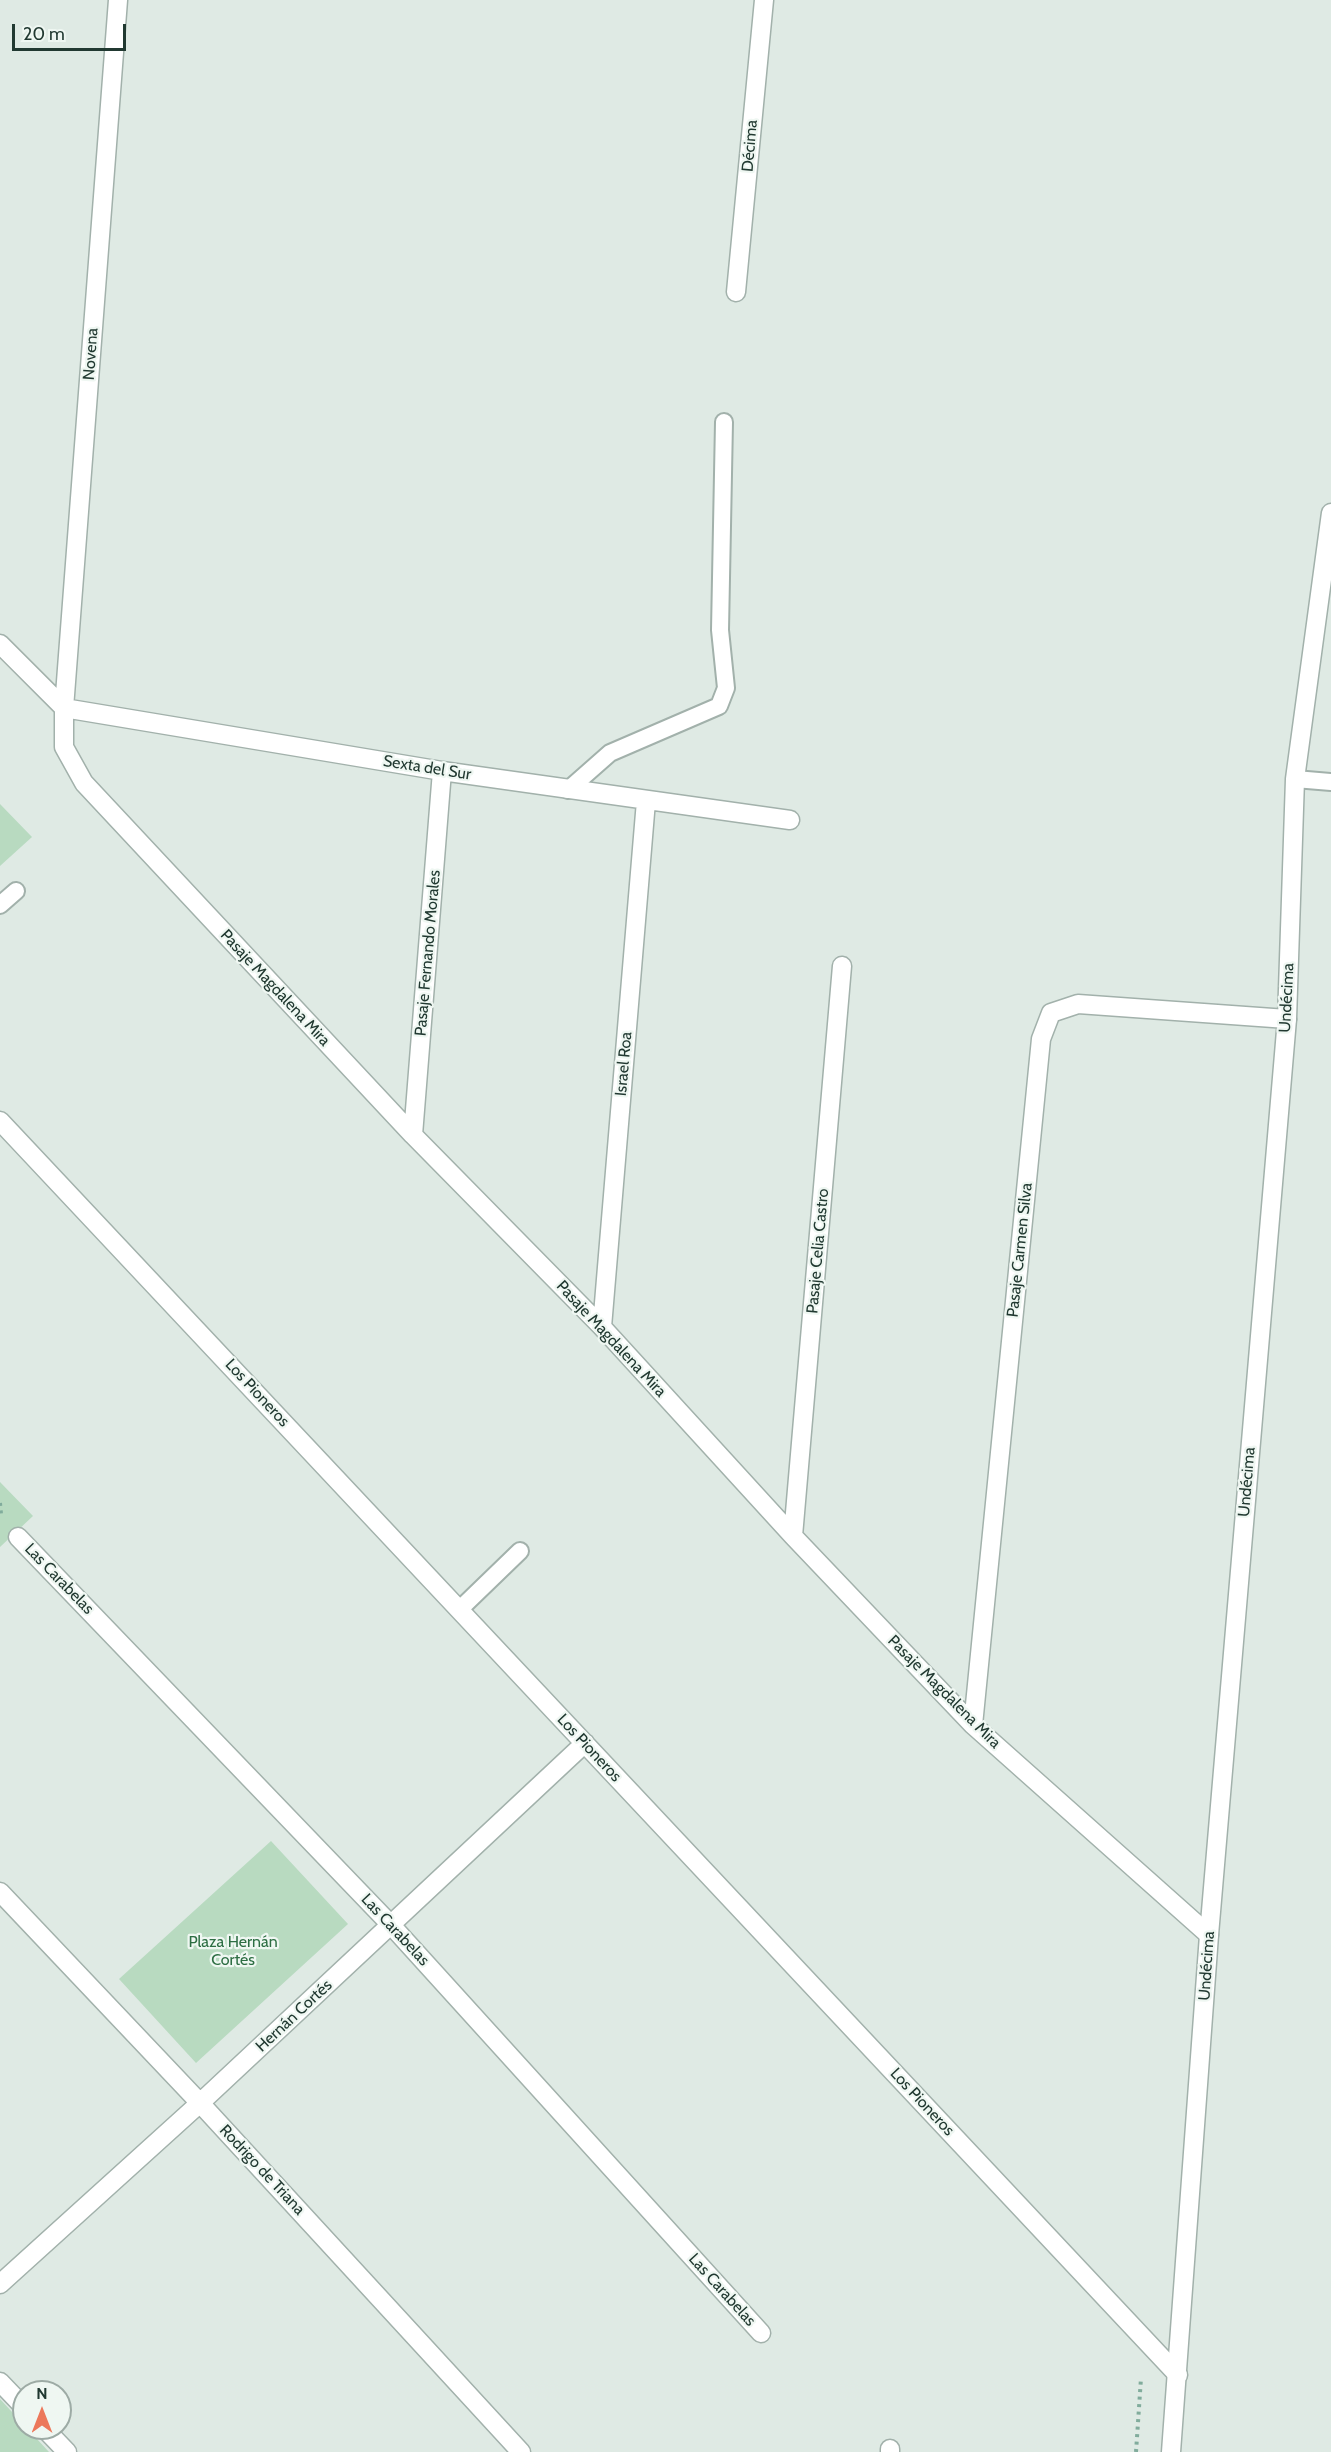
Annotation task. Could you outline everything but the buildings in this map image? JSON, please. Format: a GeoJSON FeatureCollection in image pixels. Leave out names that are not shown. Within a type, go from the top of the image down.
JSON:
{"type":"FeatureCollection","features":[{"type":"Feature","properties":{"kind":"street","name":"Novena"},"geometry":{"type":"LineString","coordinates":[[64,708],[118,0]]}},
{"type":"Feature","properties":{"kind":"street","name":"Décima"},"geometry":{"type":"LineString","coordinates":[[736,292],[764,0]]}},
{"type":"Feature","properties":{"kind":"street","name":"Undécima"},"geometry":{"type":"LineString","coordinates":[[1171,2452],[1209,1935],[1287,1019],[1295,779],[1331,513]]}},
{"type":"Feature","properties":{"kind":"street"},"geometry":{"type":"LineString","coordinates":[[0,644],[64,708]]}},
{"type":"Feature","properties":{"kind":"street","name":"Sexta del Sur"},"geometry":{"type":"LineString","coordinates":[[64,708],[442,771],[790,820]]}},
{"type":"Feature","properties":{"kind":"street","name":"Pasaje Magdalena Mira"},"geometry":{"type":"LineString","coordinates":[[64,708],[64,747],[84,783],[413,1135],[602,1327],[794,1536],[973,1725],[1209,1935]]}},
{"type":"Feature","properties":{"kind":"street","name":"Pasaje Fernando Morales"},"geometry":{"type":"LineString","coordinates":[[413,1135],[442,771]]}},
{"type":"Feature","properties":{"kind":"street","name":"Israel Roa"},"geometry":{"type":"LineString","coordinates":[[602,1327],[646,801]]}},
{"type":"Feature","properties":{"kind":"street","name":"Pasaje Celia Castro"},"geometry":{"type":"LineString","coordinates":[[794,1536],[842,966]]}},
{"type":"Feature","properties":{"kind":"street","name":"Pasaje Carmen Silva"},"geometry":{"type":"LineString","coordinates":[[973,1725],[1041,1039],[1051,1013],[1078,1005],[1287,1019]]}},
{"type":"Feature","properties":{"kind":"street","name":"Los Pioneros"},"geometry":{"type":"LineString","coordinates":[[0,1121],[1178,2375]]}},
{"type":"Feature","properties":{"kind":"street","name":"Las Carabelas"},"geometry":{"type":"LineString","coordinates":[[18,1537],[391,1925],[761,2333]]}},
{"type":"Feature","properties":{"kind":"street","name":"Hernán Cortés"},"geometry":{"type":"LineString","coordinates":[[0,2284],[201,2103],[585,1743]]}},
{"type":"Feature","properties":{"kind":"street","name":"Rodrigo de Triana"},"geometry":{"type":"LineString","coordinates":[[0,1892],[201,2103],[521,2452]]}},
{"type":"Feature","properties":{"kind":"street"},"geometry":{"type":"LineString","coordinates":[[0,2382],[12,2394]]}},
{"type":"Feature","properties":{"kind":"street"},"geometry":{"type":"LineString","coordinates":[[56,2440],[67,2452]]}},
{"type":"Feature","properties":{"kind":"lane"},"geometry":{"type":"LineString","coordinates":[[568,790],[610,753],[718,706],[726,688],[720,630],[724,422]]}},
{"type":"Feature","properties":{"kind":"lane"},"geometry":{"type":"LineString","coordinates":[[1295,779],[1331,782]]}},
{"type":"Feature","properties":{"kind":"lane"},"geometry":{"type":"LineString","coordinates":[[0,905],[16,891]]}},
{"type":"Feature","properties":{"kind":"lane"},"geometry":{"type":"LineString","coordinates":[[460,1610],[520,1551]]}},
{"type":"Feature","properties":{"kind":"path"},"geometry":{"type":"LineString","coordinates":[[0,1503],[1,1514]]}},
{"type":"Feature","properties":{"kind":"path"},"geometry":{"type":"LineString","coordinates":[[1136,2452],[1143,2338]]}},
{"type":"Feature","properties":{"kind":"green space"},"geometry":{"type":"Polygon","coordinates":[[[0,804],[32,837],[0,866],[0,804]]]}},
{"type":"Feature","properties":{"kind":"green space"},"geometry":{"type":"Polygon","coordinates":[[[0,1482],[33,1516],[0,1547],[0,1482]]]}},
{"type":"Feature","properties":{"kind":"green space","name":"Plaza Hernán Cortés"},"geometry":{"type":"Polygon","coordinates":[[[271,1841],[348,1924],[196,2063],[119,1979],[271,1841]]]}},
{"type":"Feature","properties":{"kind":"green space"},"geometry":{"type":"Polygon","coordinates":[[[0,2399],[12,2412],[12,2440],[38,2440],[49,2452],[0,2452],[0,2399]]]}}]}
